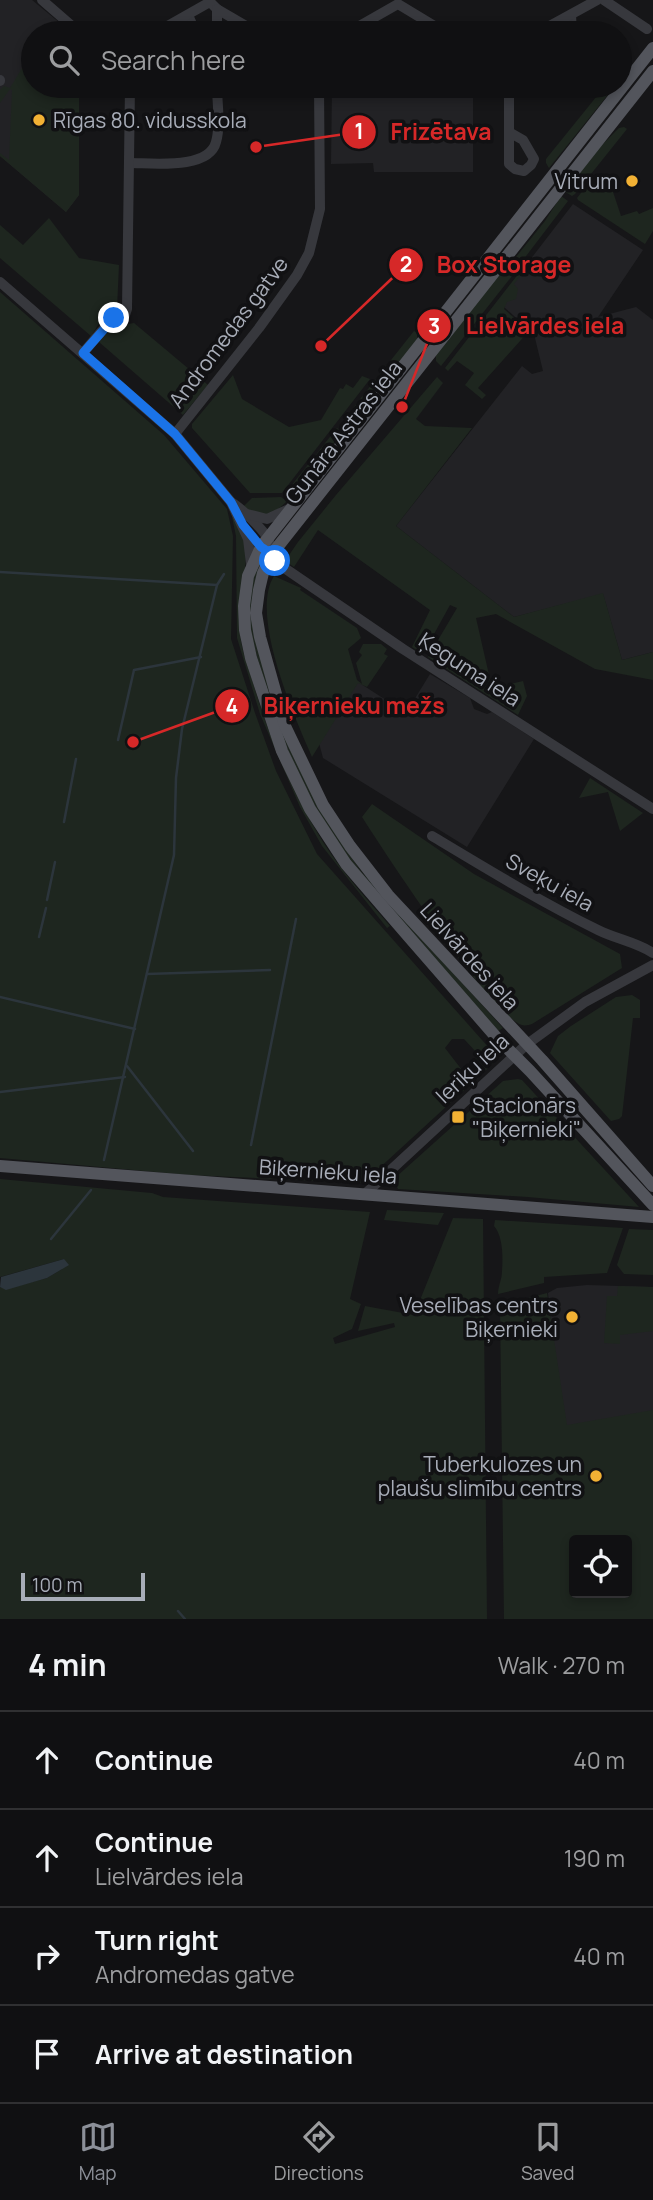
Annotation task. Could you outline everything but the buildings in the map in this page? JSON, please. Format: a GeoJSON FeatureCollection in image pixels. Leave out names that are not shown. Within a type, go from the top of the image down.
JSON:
{"type":"FeatureCollection","features":[{"type":"Feature","properties":{"kind":"main road","name":"Gunāra Astras iela"},"geometry":{"type":"LineString","coordinates":[[632,75],[653,48]]}},
{"type":"Feature","properties":{"kind":"main road","name":"Gunāra Astras iela"},"geometry":{"type":"LineString","coordinates":[[632,98],[653,71]]}},
{"type":"Feature","properties":{"kind":"main road","name":"Gunāra Astras iela"},"geometry":{"type":"LineString","coordinates":[[267,546],[289,509],[613,98]]}},
{"type":"Feature","properties":{"kind":"main road","name":"Gunāra Astras iela"},"geometry":{"type":"LineString","coordinates":[[267,546],[329,480],[632,98]]}},
{"type":"Feature","properties":{"kind":"main road"},"geometry":{"type":"LineString","coordinates":[[318,472],[329,480]]}},
{"type":"Feature","properties":{"kind":"main road","name":"Lielvārdes iela"},"geometry":{"type":"LineString","coordinates":[[267,546],[251,564],[244,606],[245,630],[251,658],[282,751],[310,808],[346,864],[493,1034],[653,1205]]}},
{"type":"Feature","properties":{"kind":"main road","name":"Lielvārdes iela"},"geometry":{"type":"LineString","coordinates":[[267,546],[256,613],[260,636],[285,726],[323,805],[349,846],[388,895],[653,1186]]}},
{"type":"Feature","properties":{"kind":"main road","name":"Biķernieku iela"},"geometry":{"type":"LineString","coordinates":[[0,1166],[653,1217]]}},
{"type":"Feature","properties":{"kind":"street"},"geometry":{"type":"LineString","coordinates":[[42,0],[66,21]]}},
{"type":"Feature","properties":{"kind":"street"},"geometry":{"type":"LineString","coordinates":[[560,21],[597,0]]}},
{"type":"Feature","properties":{"kind":"street"},"geometry":{"type":"LineString","coordinates":[[604,0],[647,29]]}},
{"type":"Feature","properties":{"kind":"street"},"geometry":{"type":"LineString","coordinates":[[367,21],[398,2],[427,21]]}},
{"type":"Feature","properties":{"kind":"street"},"geometry":{"type":"LineString","coordinates":[[177,21],[212,4],[239,21]]}},
{"type":"Feature","properties":{"kind":"street"},"geometry":{"type":"LineString","coordinates":[[188,15],[191,21]]}},
{"type":"Feature","properties":{"kind":"street"},"geometry":{"type":"LineString","coordinates":[[571,15],[571,21]]}},
{"type":"Feature","properties":{"kind":"street"},"geometry":{"type":"LineString","coordinates":[[83,353],[111,320],[125,315],[127,310],[130,98]]}},
{"type":"Feature","properties":{"kind":"street"},"geometry":{"type":"LineString","coordinates":[[130,163],[191,162],[209,153],[217,139],[217,98]]}},
{"type":"Feature","properties":{"kind":"street","name":"Andromedas gatve"},"geometry":{"type":"LineString","coordinates":[[175,434],[259,328],[297,275],[309,253],[320,209],[320,98]]}},
{"type":"Feature","properties":{"kind":"street"},"geometry":{"type":"LineString","coordinates":[[509,98],[509,132]]}},
{"type":"Feature","properties":{"kind":"street","name":"Lielvārdes iela"},"geometry":{"type":"LineString","coordinates":[[0,282],[175,434],[231,502],[245,514],[267,546]]}},
{"type":"Feature","properties":{"kind":"street","name":"Lielvārdes iela"},"geometry":{"type":"LineString","coordinates":[[231,502],[243,525],[251,564]]}},
{"type":"Feature","properties":{"kind":"street","name":"Gunāra Astras iela"},"geometry":{"type":"LineString","coordinates":[[245,514],[267,519],[289,509]]}},
{"type":"Feature","properties":{"kind":"street"},"geometry":{"type":"LineString","coordinates":[[243,525],[267,546]]}},
{"type":"Feature","properties":{"kind":"street","name":"Ķeguma iela"},"geometry":{"type":"LineString","coordinates":[[267,546],[279,565],[396,644],[653,809]]}},
{"type":"Feature","properties":{"kind":"street","name":"Sveķu iela"},"geometry":{"type":"LineString","coordinates":[[432,835],[500,877],[601,932],[653,953]]}},
{"type":"Feature","properties":{"kind":"street","name":"Ieriķu iela"},"geometry":{"type":"LineString","coordinates":[[366,1193],[526,1045],[585,1002],[653,965]]}},
{"type":"Feature","properties":{"kind":"shaded area","name":"Rīgas 80. vidusskola"},"geometry":{"type":"Polygon","coordinates":[[[0,0],[32,0],[57,21],[21,21],[21,98],[79,98],[79,195],[66,212],[0,156],[0,0]]]}},
{"type":"Feature","properties":{"kind":"shaded area"},"geometry":{"type":"Polygon","coordinates":[[[21,70],[21,98],[79,98],[79,195],[66,212],[0,156],[0,153],[9,160],[12,90],[10,89],[0,103],[0,90],[4,86],[10,88],[21,70]]]}},
{"type":"Feature","properties":{"kind":"shaded area"},"geometry":{"type":"Polygon","coordinates":[[[332,98],[473,98],[473,172],[374,172],[373,163],[331,164],[332,98]]]}},
{"type":"Feature","properties":{"kind":"shaded area"},"geometry":{"type":"Polygon","coordinates":[[[595,98],[605,98],[549,168],[546,159],[595,98]]]}},
{"type":"Feature","properties":{"kind":"shaded area"},"geometry":{"type":"Polygon","coordinates":[[[619,128],[627,129],[575,194],[572,196],[564,191],[594,153],[619,128]]]}},
{"type":"Feature","properties":{"kind":"shaded area"},"geometry":{"type":"Polygon","coordinates":[[[595,175],[604,183],[610,183],[621,216],[637,211],[639,214],[653,208],[653,231],[645,244],[578,200],[595,175]]]}},
{"type":"Feature","properties":{"kind":"shaded area"},"geometry":{"type":"Polygon","coordinates":[[[561,196],[568,201],[520,264],[516,257],[561,196]]]}},
{"type":"Feature","properties":{"kind":"shaded area"},"geometry":{"type":"Polygon","coordinates":[[[573,204],[643,250],[598,317],[636,307],[653,320],[653,652],[622,660],[603,594],[514,617],[396,526],[522,366],[532,374],[543,371],[534,334],[504,307],[513,282],[573,204]]]}},
{"type":"Feature","properties":{"kind":"shaded area"},"geometry":{"type":"Polygon","coordinates":[[[49,218],[79,258],[119,265],[117,309],[111,305],[91,336],[0,258],[0,225],[23,245],[49,218]]]}},
{"type":"Feature","properties":{"kind":"shaded area"},"geometry":{"type":"Polygon","coordinates":[[[508,267],[516,271],[441,366],[436,361],[436,354],[488,287],[508,267]]]}},
{"type":"Feature","properties":{"kind":"shaded area"},"geometry":{"type":"Polygon","coordinates":[[[519,273],[521,275],[514,284],[518,289],[516,299],[507,302],[504,309],[529,331],[478,388],[486,395],[482,399],[465,385],[474,373],[457,361],[448,371],[445,368],[519,273]]]}},
{"type":"Feature","properties":{"kind":"shaded area"},"geometry":{"type":"Polygon","coordinates":[[[0,292],[164,435],[227,509],[233,536],[231,639],[276,771],[317,854],[490,1049],[488,1059],[493,1063],[477,1079],[468,1068],[475,1062],[476,1052],[464,1039],[452,1039],[445,1048],[472,1083],[363,1183],[189,1175],[0,1158],[0,292]]]}},
{"type":"Feature","properties":{"kind":"shaded area"},"geometry":{"type":"Polygon","coordinates":[[[134,323],[208,385],[183,415],[99,342],[112,327],[134,323]]]}},
{"type":"Feature","properties":{"kind":"shaded area"},"geometry":{"type":"Polygon","coordinates":[[[414,331],[417,333],[417,339],[381,386],[356,410],[353,408],[414,331]]]}},
{"type":"Feature","properties":{"kind":"shaded area"},"geometry":{"type":"Polygon","coordinates":[[[233,375],[242,399],[289,427],[321,420],[340,388],[343,389],[346,384],[353,388],[362,376],[370,379],[282,493],[250,493],[192,428],[192,424],[233,375]]]}},
{"type":"Feature","properties":{"kind":"shaded area"},"geometry":{"type":"Polygon","coordinates":[[[437,377],[443,383],[416,419],[425,426],[472,428],[396,526],[514,617],[603,593],[622,660],[653,652],[653,680],[595,669],[496,614],[476,618],[492,688],[523,681],[527,696],[518,715],[428,657],[457,608],[450,605],[423,654],[412,647],[430,610],[318,530],[294,567],[285,561],[336,495],[437,377]]]}},
{"type":"Feature","properties":{"kind":"shaded area"},"geometry":{"type":"Polygon","coordinates":[[[337,428],[341,431],[329,451],[292,495],[287,491],[337,428]]]}},
{"type":"Feature","properties":{"kind":"shaded area"},"geometry":{"type":"Polygon","coordinates":[[[281,497],[287,501],[272,513],[255,514],[244,506],[252,498],[281,497]]]}},
{"type":"Feature","properties":{"kind":"shaded area"},"geometry":{"type":"Polygon","coordinates":[[[232,517],[241,530],[245,543],[245,572],[239,619],[241,641],[267,726],[292,786],[312,824],[338,864],[390,926],[387,928],[322,846],[300,807],[260,714],[237,638],[236,536],[232,517]]]}},
{"type":"Feature","properties":{"kind":"shaded area"},"geometry":{"type":"Polygon","coordinates":[[[264,555],[257,576],[262,664],[347,851],[361,871],[503,1028],[498,1031],[357,873],[304,789],[274,717],[248,625],[252,573],[264,555]]]}},
{"type":"Feature","properties":{"kind":"shaded area"},"geometry":{"type":"Polygon","coordinates":[[[274,576],[301,588],[300,590],[357,628],[361,638],[348,649],[357,680],[362,684],[356,663],[362,655],[359,652],[363,644],[381,644],[387,649],[384,654],[388,656],[367,687],[358,683],[312,757],[286,693],[271,640],[267,615],[268,593],[274,576]]]}},
{"type":"Feature","properties":{"kind":"shaded area"},"geometry":{"type":"Polygon","coordinates":[[[430,674],[470,698],[474,709],[487,714],[492,712],[534,739],[467,847],[323,758],[319,743],[358,682],[406,713],[430,674]]]}},
{"type":"Feature","properties":{"kind":"shaded area"},"geometry":{"type":"Polygon","coordinates":[[[590,778],[643,813],[620,831],[608,792],[579,798],[590,778]]]}},
{"type":"Feature","properties":{"kind":"shaded area"},"geometry":{"type":"Polygon","coordinates":[[[372,804],[474,874],[620,954],[622,968],[532,1024],[522,1025],[507,1015],[487,994],[414,895],[362,817],[372,804]]]}},
{"type":"Feature","properties":{"kind":"shaded area"},"geometry":{"type":"Polygon","coordinates":[[[632,995],[640,1000],[640,1018],[633,1018],[622,1116],[611,1121],[550,1053],[558,1036],[571,1026],[616,997],[632,995]]]}},
{"type":"Feature","properties":{"kind":"shaded area"},"geometry":{"type":"Polygon","coordinates":[[[522,1080],[639,1207],[398,1189],[396,1177],[503,1081],[522,1080]]]}},
{"type":"Feature","properties":{"kind":"shaded area"},"geometry":{"type":"Polygon","coordinates":[[[0,1179],[152,1193],[163,1197],[370,1212],[350,1299],[361,1304],[352,1329],[333,1338],[335,1344],[395,1327],[394,1323],[358,1331],[365,1306],[414,1315],[453,1218],[483,1219],[487,1619],[0,1619],[0,1287],[6,1289],[47,1278],[62,1269],[64,1259],[0,1277],[0,1179]]]}},
{"type":"Feature","properties":{"kind":"shaded area"},"geometry":{"type":"Polygon","coordinates":[[[387,1210],[444,1213],[438,1225],[384,1220],[387,1210]]]}},
{"type":"Feature","properties":{"kind":"shaded area"},"geometry":{"type":"Polygon","coordinates":[[[495,1220],[623,1228],[607,1273],[544,1277],[544,1283],[498,1294],[502,1253],[501,1241],[494,1226],[495,1220]]]}},
{"type":"Feature","properties":{"kind":"shaded area"},"geometry":{"type":"Polygon","coordinates":[[[629,1229],[653,1230],[653,1275],[624,1274],[617,1265],[629,1229]]]}},
{"type":"Feature","properties":{"kind":"shaded area"},"geometry":{"type":"Polygon","coordinates":[[[64,1259],[69,1265],[47,1278],[6,1290],[0,1287],[1,1277],[64,1259]]]}},
{"type":"Feature","properties":{"kind":"shaded area"},"geometry":{"type":"Polygon","coordinates":[[[587,1285],[653,1287],[653,1558],[632,1543],[632,1535],[573,1535],[548,1293],[557,1288],[587,1285]]]}},
{"type":"Feature","properties":{"kind":"shaded area"},"geometry":{"type":"Polygon","coordinates":[[[618,1286],[653,1287],[653,1331],[620,1335],[620,1344],[604,1343],[607,1296],[617,1296],[618,1286]]]}},
{"type":"Feature","properties":{"kind":"shaded area"},"geometry":{"type":"Polygon","coordinates":[[[547,1293],[567,1425],[653,1410],[653,1619],[504,1619],[500,1307],[547,1293]]]}},
{"type":"Feature","properties":{"kind":"waterway"},"geometry":{"type":"LineString","coordinates":[[0,572],[217,585]]}},
{"type":"Feature","properties":{"kind":"waterway"},"geometry":{"type":"LineString","coordinates":[[104,1160],[174,855],[176,778],[182,729],[217,585],[224,574]]}},
{"type":"Feature","properties":{"kind":"waterway"},"geometry":{"type":"LineString","coordinates":[[118,740],[134,670],[201,657]]}},
{"type":"Feature","properties":{"kind":"waterway"},"geometry":{"type":"LineString","coordinates":[[64,822],[76,759]]}},
{"type":"Feature","properties":{"kind":"waterway"},"geometry":{"type":"LineString","coordinates":[[47,900],[55,862]]}},
{"type":"Feature","properties":{"kind":"waterway"},"geometry":{"type":"LineString","coordinates":[[39,937],[46,908]]}},
{"type":"Feature","properties":{"kind":"waterway"},"geometry":{"type":"LineString","coordinates":[[251,1145],[296,919]]}},
{"type":"Feature","properties":{"kind":"waterway"},"geometry":{"type":"LineString","coordinates":[[147,974],[270,970]]}},
{"type":"Feature","properties":{"kind":"waterway"},"geometry":{"type":"LineString","coordinates":[[0,997],[135,1029]]}},
{"type":"Feature","properties":{"kind":"waterway"},"geometry":{"type":"LineString","coordinates":[[127,1066],[193,1151]]}},
{"type":"Feature","properties":{"kind":"waterway"},"geometry":{"type":"LineString","coordinates":[[0,1092],[125,1077]]}},
{"type":"Feature","properties":{"kind":"waterway"},"geometry":{"type":"LineString","coordinates":[[51,1239],[91,1190]]}},
{"type":"Feature","properties":{"kind":"waterway"},"geometry":{"type":"LineString","coordinates":[[178,1611],[185,1619]]}},
{"type":"Feature","properties":{"kind":"place","name":"Rīgas 80. vidusskola"},"geometry":{"type":"Point","coordinates":[39,120]}},
{"type":"Feature","properties":{"kind":"place","name":"Frizētava"},"geometry":{"type":"Point","coordinates":[256,147]}},
{"type":"Feature","properties":{"kind":"place","name":"Vitrum"},"geometry":{"type":"Point","coordinates":[632,181]}},
{"type":"Feature","properties":{"kind":"place","name":"Box Storage"},"geometry":{"type":"Point","coordinates":[321,346]}},
{"type":"Feature","properties":{"kind":"place","name":"Lielvārdes iela"},"geometry":{"type":"Point","coordinates":[402,407]}},
{"type":"Feature","properties":{"kind":"place","name":"Biķernieku mežs"},"geometry":{"type":"Point","coordinates":[133,742]}},
{"type":"Feature","properties":{"kind":"place","name":"Stacionārs \"Biķernieki\""},"geometry":{"type":"Point","coordinates":[458,1117]}},
{"type":"Feature","properties":{"kind":"place","name":"Veselības centrs Biķernieki"},"geometry":{"type":"Point","coordinates":[572,1317]}},
{"type":"Feature","properties":{"kind":"place","name":"Tuberkulozes un plaušu slimību centrs"},"geometry":{"type":"Point","coordinates":[596,1476]}},
{"type":"Feature","properties":{"kind":"route"},"geometry":{"type":"LineString","coordinates":[[114,318],[83,353],[175,434],[231,502],[243,525],[261,547],[272,554],[275,561]]}}]}
